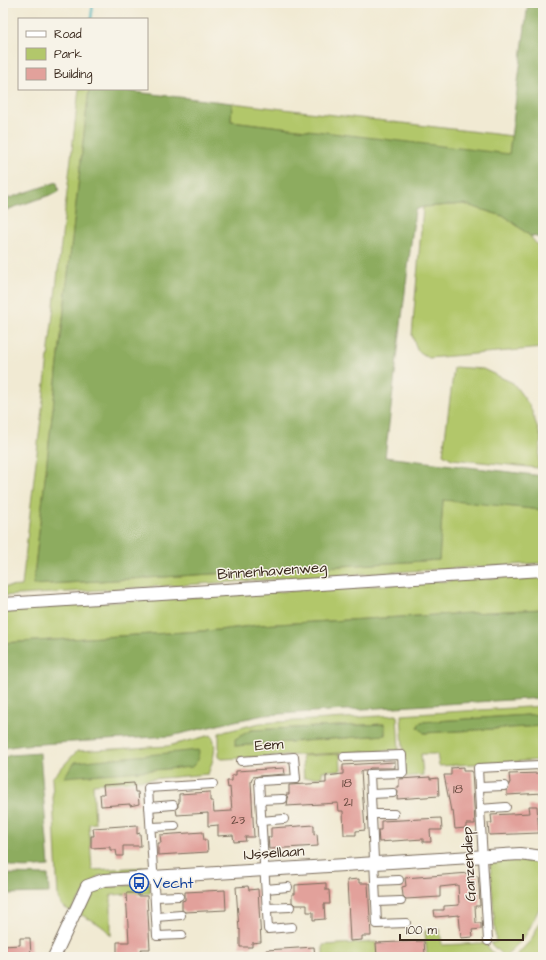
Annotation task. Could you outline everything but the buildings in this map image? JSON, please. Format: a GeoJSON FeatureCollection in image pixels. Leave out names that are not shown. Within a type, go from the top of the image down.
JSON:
{"type":"FeatureCollection","features":[{"type":"Feature","properties":{"kind":"street","name":"Binnenhavenweg"},"geometry":{"type":"LineString","coordinates":[[3,604],[543,570]]}},
{"type":"Feature","properties":{"kind":"street"},"geometry":{"type":"LineString","coordinates":[[344,757],[402,755],[403,773],[370,774],[377,924],[406,923]]}},
{"type":"Feature","properties":{"kind":"street","name":"Eem"},"geometry":{"type":"LineString","coordinates":[[241,761],[294,757],[296,779],[259,781],[268,929],[292,927]]}},
{"type":"Feature","properties":{"kind":"street","name":"Ganzendiep"},"geometry":{"type":"LineString","coordinates":[[488,941],[478,768],[540,765]]}},
{"type":"Feature","properties":{"kind":"street"},"geometry":{"type":"LineString","coordinates":[[182,935],[157,936],[148,788],[213,784]]}},
{"type":"Feature","properties":{"kind":"street"},"geometry":{"type":"LineString","coordinates":[[479,787],[504,786]]}},
{"type":"Feature","properties":{"kind":"street"},"geometry":{"type":"LineString","coordinates":[[371,794],[393,793]]}},
{"type":"Feature","properties":{"kind":"street"},"geometry":{"type":"LineString","coordinates":[[260,800],[283,799]]}},
{"type":"Feature","properties":{"kind":"street"},"geometry":{"type":"LineString","coordinates":[[149,807],[173,805]]}},
{"type":"Feature","properties":{"kind":"street","name":"Ganzendiep"},"geometry":{"type":"LineString","coordinates":[[480,809],[506,807]]}},
{"type":"Feature","properties":{"kind":"street"},"geometry":{"type":"LineString","coordinates":[[372,814],[394,814]]}},
{"type":"Feature","properties":{"kind":"street"},"geometry":{"type":"LineString","coordinates":[[261,821],[284,819]]}},
{"type":"Feature","properties":{"kind":"street"},"geometry":{"type":"LineString","coordinates":[[151,828],[175,826]]}},
{"type":"Feature","properties":{"kind":"street","name":"IJssellaan"},"geometry":{"type":"LineString","coordinates":[[54,957],[87,886],[104,880],[483,856],[520,854],[543,856]]}},
{"type":"Feature","properties":{"kind":"street"},"geometry":{"type":"LineString","coordinates":[[375,882],[399,880]]}},
{"type":"Feature","properties":{"kind":"street"},"geometry":{"type":"LineString","coordinates":[[266,889],[288,887]]}},
{"type":"Feature","properties":{"kind":"street"},"geometry":{"type":"LineString","coordinates":[[155,897],[179,896]]}},
{"type":"Feature","properties":{"kind":"street"},"geometry":{"type":"LineString","coordinates":[[376,902],[401,901]]}},
{"type":"Feature","properties":{"kind":"street"},"geometry":{"type":"LineString","coordinates":[[267,908],[290,907]]}},
{"type":"Feature","properties":{"kind":"street"},"geometry":{"type":"LineString","coordinates":[[156,917],[181,915]]}},
{"type":"Feature","properties":{"kind":"green space"},"geometry":{"type":"Polygon","coordinates":[[[528,3],[543,3],[543,238],[530,236],[506,217],[464,204],[423,207],[415,210],[385,457],[543,476],[543,510],[443,500],[439,560],[33,585],[89,90],[117,90],[232,103],[231,121],[509,154],[528,3]]]}},
{"type":"Feature","properties":{"kind":"green space"},"geometry":{"type":"Polygon","coordinates":[[[79,90],[89,90],[33,585],[439,560],[443,499],[543,510],[543,563],[3,596],[3,587],[22,586],[79,90]]]}},
{"type":"Feature","properties":{"kind":"green space"},"geometry":{"type":"Polygon","coordinates":[[[232,103],[512,136],[509,155],[231,121],[232,103]]]}},
{"type":"Feature","properties":{"kind":"green space"},"geometry":{"type":"Polygon","coordinates":[[[57,182],[59,192],[3,211],[3,200],[57,182]]]}},
{"type":"Feature","properties":{"kind":"green space"},"geometry":{"type":"Polygon","coordinates":[[[464,204],[506,217],[530,236],[543,252],[543,348],[429,358],[417,350],[412,335],[423,207],[464,204]]]}},
{"type":"Feature","properties":{"kind":"green space"},"geometry":{"type":"Polygon","coordinates":[[[454,367],[483,369],[513,383],[530,406],[541,438],[538,468],[452,459],[443,454],[454,367]]]}},
{"type":"Feature","properties":{"kind":"green space"},"geometry":{"type":"Polygon","coordinates":[[[543,575],[543,609],[259,625],[219,630],[3,643],[3,609],[543,575]]]}},
{"type":"Feature","properties":{"kind":"green space"},"geometry":{"type":"Polygon","coordinates":[[[543,609],[543,698],[264,715],[171,736],[24,745],[3,748],[3,643],[219,630],[259,625],[543,609]]]}},
{"type":"Feature","properties":{"kind":"green space"},"geometry":{"type":"Polygon","coordinates":[[[543,706],[543,714],[421,722],[424,733],[543,726],[543,760],[439,766],[437,754],[421,754],[423,775],[405,777],[401,715],[543,706]]]}},
{"type":"Feature","properties":{"kind":"green space"},"geometry":{"type":"Polygon","coordinates":[[[543,714],[543,726],[424,733],[418,727],[421,722],[543,714]]]}},
{"type":"Feature","properties":{"kind":"green space"},"geometry":{"type":"Polygon","coordinates":[[[397,715],[399,750],[222,759],[219,757],[219,733],[260,723],[397,715]],[[384,724],[251,730],[235,746],[385,735],[384,724]]]}},
{"type":"Feature","properties":{"kind":"green space"},"geometry":{"type":"Polygon","coordinates":[[[385,724],[385,735],[235,746],[235,739],[251,730],[385,724]]]}},
{"type":"Feature","properties":{"kind":"green space"},"geometry":{"type":"Polygon","coordinates":[[[211,735],[215,749],[208,774],[93,784],[95,823],[89,824],[92,870],[148,867],[148,871],[98,876],[70,911],[62,906],[58,898],[52,778],[77,751],[168,746],[211,735]],[[199,750],[65,776],[191,767],[199,750]]]}},
{"type":"Feature","properties":{"kind":"green space"},"geometry":{"type":"Polygon","coordinates":[[[199,750],[198,760],[192,767],[64,777],[75,762],[199,750]]]}},
{"type":"Feature","properties":{"kind":"green space"},"geometry":{"type":"Polygon","coordinates":[[[40,753],[49,866],[25,868],[13,867],[3,862],[3,758],[10,755],[40,753]]]}},
{"type":"Feature","properties":{"kind":"green space"},"geometry":{"type":"Polygon","coordinates":[[[340,754],[341,770],[322,771],[322,777],[304,778],[302,756],[340,754]]]}},
{"type":"Feature","properties":{"kind":"green space"},"geometry":{"type":"Polygon","coordinates":[[[516,860],[531,861],[543,864],[543,901],[527,933],[522,940],[504,957],[490,943],[496,942],[490,862],[516,860]]]}},
{"type":"Feature","properties":{"kind":"green space"},"geometry":{"type":"Polygon","coordinates":[[[3,874],[48,875],[49,893],[3,894],[3,874]]]}},
{"type":"Feature","properties":{"kind":"green space"},"geometry":{"type":"Polygon","coordinates":[[[150,883],[150,893],[111,895],[111,936],[101,926],[79,914],[90,895],[100,888],[150,883]]]}},
{"type":"Feature","properties":{"kind":"green space"},"geometry":{"type":"Polygon","coordinates":[[[543,916],[543,951],[540,957],[515,957],[531,940],[543,916]]]}},
{"type":"Feature","properties":{"kind":"green space"},"geometry":{"type":"Polygon","coordinates":[[[440,930],[442,945],[484,943],[497,957],[427,957],[425,931],[440,930]]]}},
{"type":"Feature","properties":{"kind":"green space"},"geometry":{"type":"Polygon","coordinates":[[[376,942],[378,957],[323,957],[323,945],[376,942]]]}},
{"type":"Feature","properties":{"kind":"waterway"},"geometry":{"type":"LineString","coordinates":[[91,18],[93,3]]}},
{"type":"Feature","properties":{"kind":"place","name":"Vecht"},"geometry":{"type":"Point","coordinates":[139,883]}}]}
